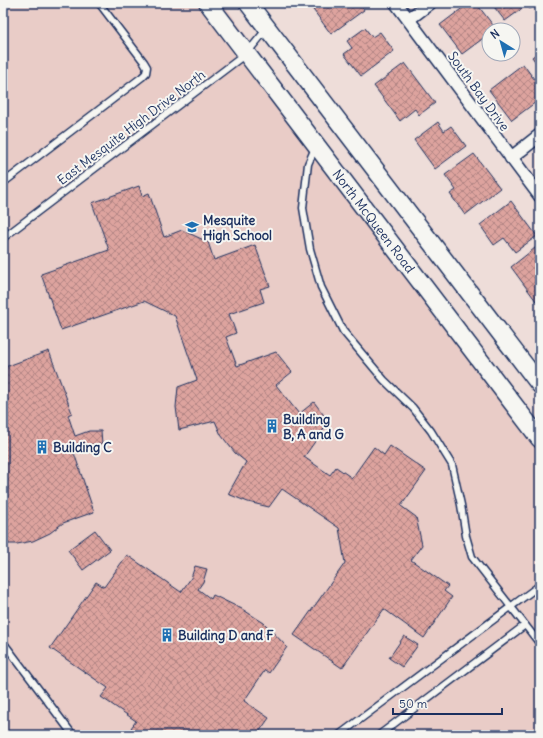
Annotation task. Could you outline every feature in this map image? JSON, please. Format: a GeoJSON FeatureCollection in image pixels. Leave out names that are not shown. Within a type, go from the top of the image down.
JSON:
{"type":"FeatureCollection","features":[{"type":"Feature","properties":{"kind":"main road","name":"North McQueen Road"},"geometry":{"type":"LineString","coordinates":[[208,3],[540,439]]}},
{"type":"Feature","properties":{"kind":"main road"},"geometry":{"type":"LineString","coordinates":[[248,3],[540,385]]}},
{"type":"Feature","properties":{"kind":"street","name":"South Bay Drive"},"geometry":{"type":"LineString","coordinates":[[396,3],[510,158],[540,196]]}},
{"type":"Feature","properties":{"kind":"street"},"geometry":{"type":"LineString","coordinates":[[408,19],[430,3]]}},
{"type":"Feature","properties":{"kind":"street"},"geometry":{"type":"LineString","coordinates":[[510,158],[540,135]]}},
{"type":"Feature","properties":{"kind":"lane"},"geometry":{"type":"LineString","coordinates":[[3,183],[142,78],[146,73],[147,67],[144,62],[99,3]]}},
{"type":"Feature","properties":{"kind":"lane","name":"East Mesquite High Drive North"},"geometry":{"type":"LineString","coordinates":[[3,238],[247,53],[267,28]]}},
{"type":"Feature","properties":{"kind":"lane"},"geometry":{"type":"LineString","coordinates":[[316,144],[308,164],[303,208],[310,249],[321,287],[343,331],[384,380],[413,408],[431,431],[452,465],[466,536],[472,557],[497,591],[512,607],[540,644]]}},
{"type":"Feature","properties":{"kind":"lane"},"geometry":{"type":"LineString","coordinates":[[339,735],[540,585]]}},
{"type":"Feature","properties":{"kind":"lane"},"geometry":{"type":"LineString","coordinates":[[380,735],[526,625]]}},
{"type":"Feature","properties":{"kind":"lane"},"geometry":{"type":"LineString","coordinates":[[3,642],[73,735]]}},
{"type":"Feature","properties":{"kind":"shaded area","name":"Mesquite High School"},"geometry":{"type":"Polygon","coordinates":[[[3,3],[223,3],[540,450],[540,735],[3,735],[3,3]]]}},
{"type":"Feature","properties":{"kind":"building"},"geometry":{"type":"Polygon","coordinates":[[[308,3],[359,3],[364,10],[331,34],[308,3]]]}},
{"type":"Feature","properties":{"kind":"building"},"geometry":{"type":"Polygon","coordinates":[[[469,3],[476,3],[491,22],[481,22],[481,40],[462,54],[440,25],[469,3]]]}},
{"type":"Feature","properties":{"kind":"building"},"geometry":{"type":"Polygon","coordinates":[[[491,3],[537,3],[530,9],[527,5],[505,21],[491,3]]]}},
{"type":"Feature","properties":{"kind":"building"},"geometry":{"type":"Polygon","coordinates":[[[365,28],[372,37],[380,32],[394,51],[361,76],[344,54],[352,48],[347,41],[365,28]]]}},
{"type":"Feature","properties":{"kind":"building"},"geometry":{"type":"Polygon","coordinates":[[[540,51],[540,68],[532,57],[540,51]]]}},
{"type":"Feature","properties":{"kind":"building"},"geometry":{"type":"Polygon","coordinates":[[[405,63],[435,103],[419,115],[415,109],[400,121],[374,86],[405,63]]]}},
{"type":"Feature","properties":{"kind":"building"},"geometry":{"type":"Polygon","coordinates":[[[523,64],[540,87],[540,99],[512,120],[489,90],[523,64]]]}},
{"type":"Feature","properties":{"kind":"building"},"geometry":{"type":"Polygon","coordinates":[[[438,122],[444,131],[451,126],[466,146],[435,169],[414,140],[438,122]]]}},
{"type":"Feature","properties":{"kind":"building"},"geometry":{"type":"Polygon","coordinates":[[[474,154],[500,188],[465,215],[450,194],[456,190],[445,175],[474,154]]]}},
{"type":"Feature","properties":{"kind":"building","name":"Building B, A and G"},"geometry":{"type":"Polygon","coordinates":[[[139,186],[142,196],[149,193],[164,237],[182,230],[208,242],[214,260],[255,245],[270,286],[260,289],[264,302],[229,314],[236,333],[226,337],[237,366],[276,352],[292,372],[276,385],[299,414],[314,402],[329,422],[304,457],[330,475],[336,467],[352,478],[374,447],[384,455],[390,446],[426,471],[401,506],[416,517],[422,545],[411,560],[448,586],[444,591],[452,597],[424,638],[384,609],[342,668],[294,635],[345,563],[339,528],[282,489],[269,507],[248,502],[228,494],[246,462],[235,453],[221,435],[215,421],[179,430],[176,407],[178,387],[197,380],[175,316],[144,301],[61,330],[41,274],[109,250],[92,203],[139,186]]]}},
{"type":"Feature","properties":{"kind":"building"},"geometry":{"type":"Polygon","coordinates":[[[511,201],[537,236],[515,252],[504,238],[494,245],[480,225],[511,201]]]}},
{"type":"Feature","properties":{"kind":"building"},"geometry":{"type":"Polygon","coordinates":[[[540,244],[540,298],[536,301],[511,267],[540,244]]]}},
{"type":"Feature","properties":{"kind":"building","name":"Building C"},"geometry":{"type":"Polygon","coordinates":[[[49,351],[72,413],[68,415],[75,436],[89,431],[101,431],[102,444],[90,445],[73,450],[94,512],[63,523],[50,533],[33,541],[17,544],[3,544],[3,360],[5,367],[49,351]]]}},
{"type":"Feature","properties":{"kind":"building"},"geometry":{"type":"Polygon","coordinates":[[[95,530],[110,550],[83,570],[68,550],[95,530]]]}},
{"type":"Feature","properties":{"kind":"building","name":"Building D and F"},"geometry":{"type":"Polygon","coordinates":[[[127,555],[181,592],[191,578],[195,566],[207,569],[203,582],[198,589],[211,599],[213,595],[242,609],[264,623],[287,647],[269,673],[265,670],[244,701],[269,718],[257,735],[141,735],[131,728],[136,721],[101,697],[108,688],[50,648],[96,582],[104,587],[127,555]]]}},
{"type":"Feature","properties":{"kind":"building"},"geometry":{"type":"Polygon","coordinates":[[[404,636],[418,645],[402,667],[389,658],[404,636]]]}},
{"type":"Feature","properties":{"kind":"place","name":"Mesquite High School"},"geometry":{"type":"Point","coordinates":[192,227]}},
{"type":"Feature","properties":{"kind":"place","name":"Building B, A and G"},"geometry":{"type":"Point","coordinates":[272,426]}},
{"type":"Feature","properties":{"kind":"place","name":"Building C"},"geometry":{"type":"Point","coordinates":[42,447]}},
{"type":"Feature","properties":{"kind":"place","name":"Building D and F"},"geometry":{"type":"Point","coordinates":[167,635]}}]}
